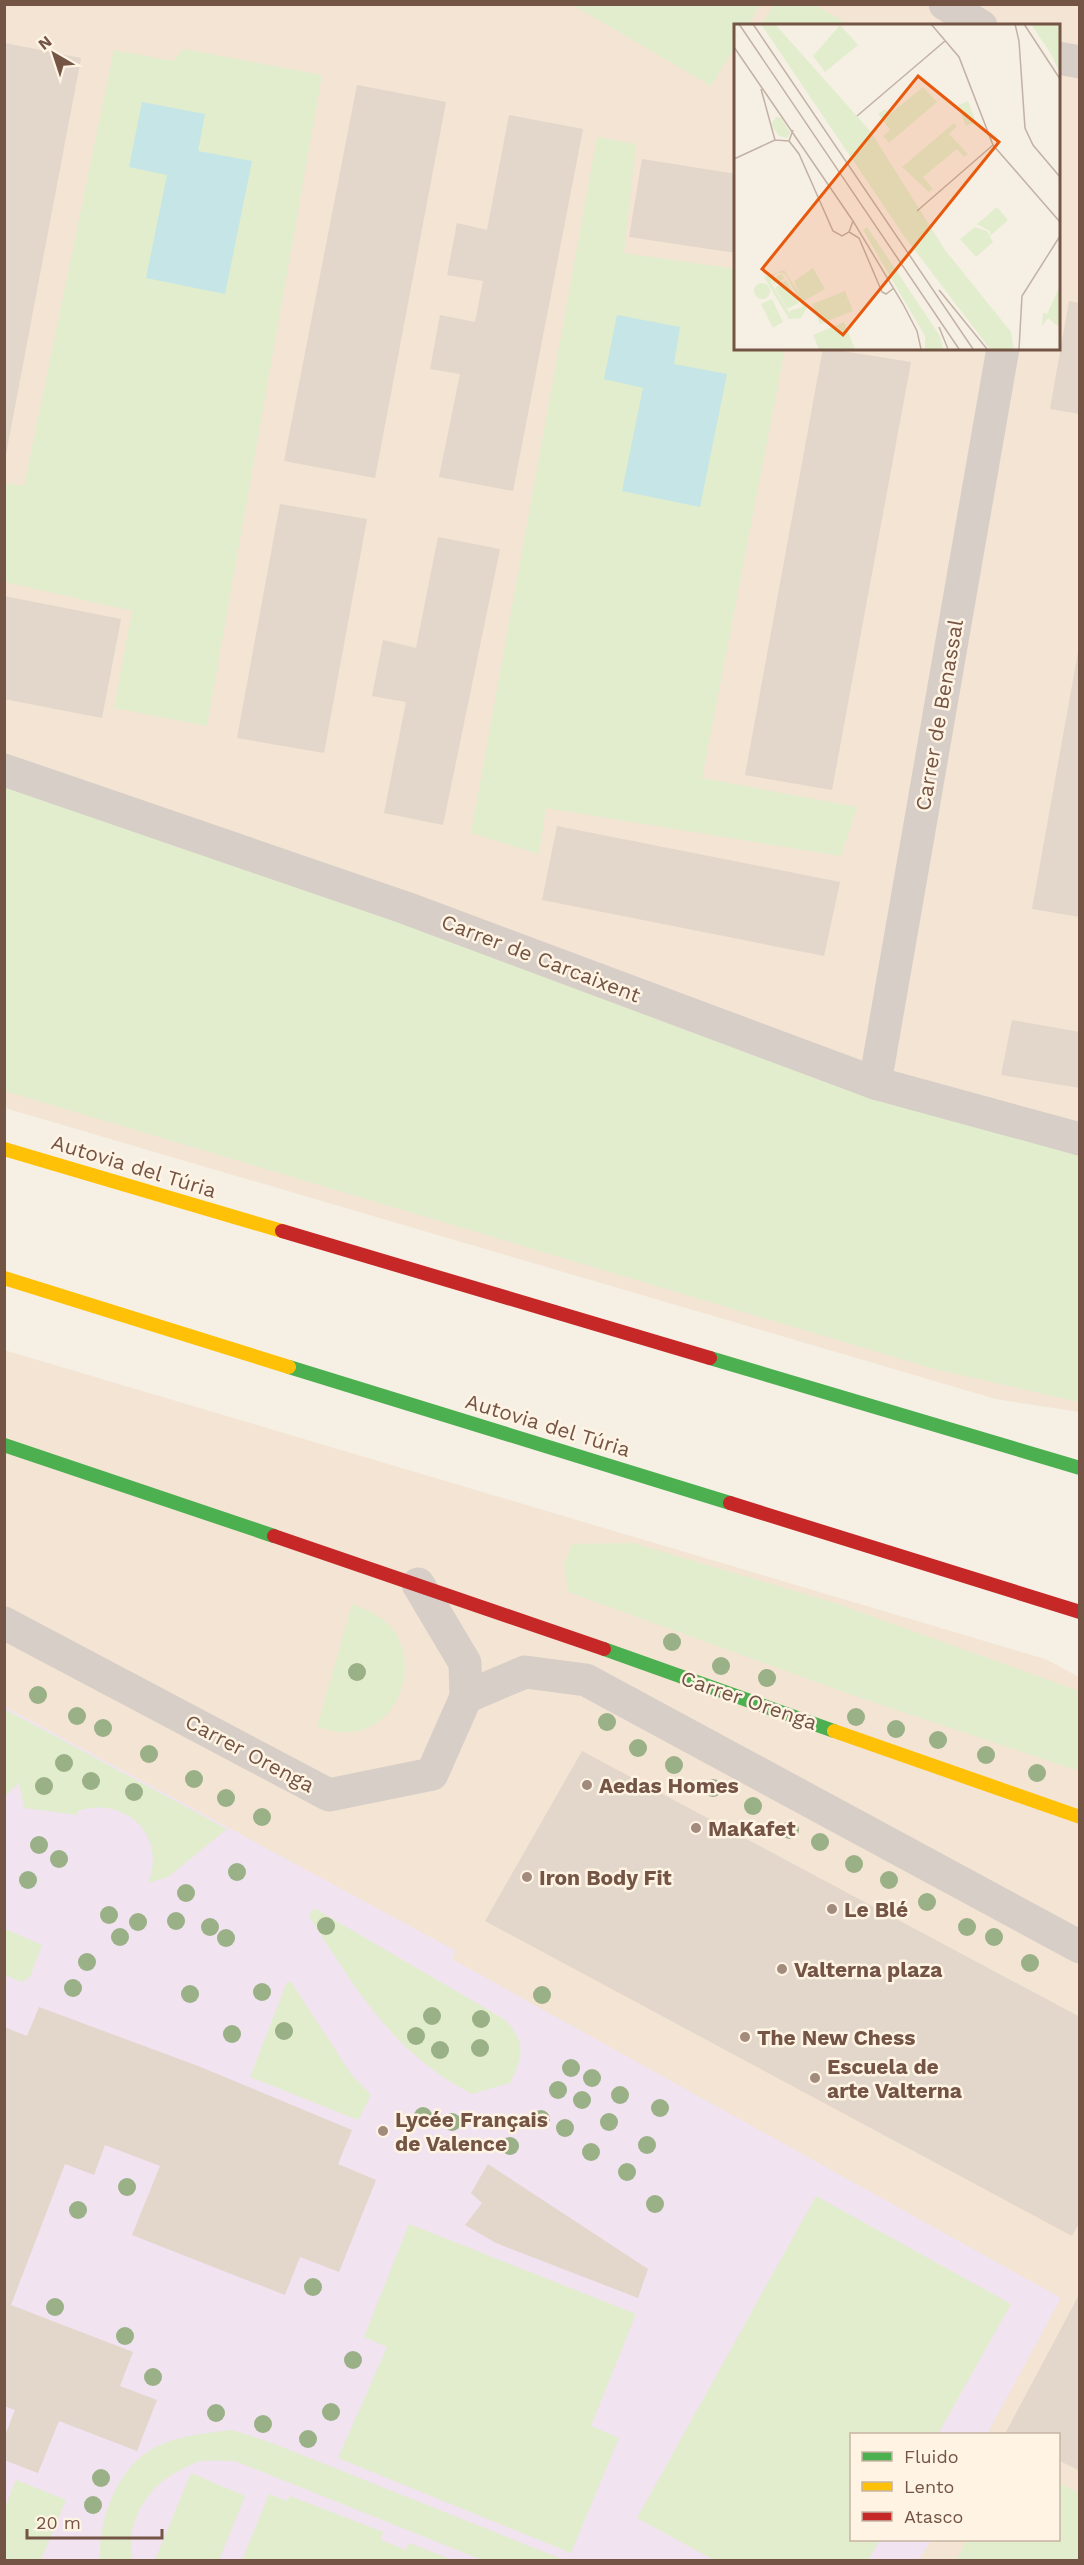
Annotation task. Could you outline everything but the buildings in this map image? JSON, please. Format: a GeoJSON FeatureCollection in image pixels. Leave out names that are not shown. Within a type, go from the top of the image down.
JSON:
{"type":"FeatureCollection","features":[{"type":"Feature","properties":{"kind":"main road","name":"Autovia del Túria"},"geometry":{"type":"LineString","coordinates":[[4,1149],[1080,1468]]}},
{"type":"Feature","properties":{"kind":"main road","name":"Autovia del Túria"},"geometry":{"type":"LineString","coordinates":[[4,1278],[1080,1612]]}},
{"type":"Feature","properties":{"kind":"main road","name":"Carrer Orenga"},"geometry":{"type":"LineString","coordinates":[[4,1445],[418,1584],[1080,1817]]}},
{"type":"Feature","properties":{"kind":"street"},"geometry":{"type":"LineString","coordinates":[[945,4],[978,24]]}},
{"type":"Feature","properties":{"kind":"street"},"geometry":{"type":"LineString","coordinates":[[1060,58],[1080,62]]}},
{"type":"Feature","properties":{"kind":"street","name":"Carrer de Benassal"},"geometry":{"type":"LineString","coordinates":[[875,1083],[1003,350]]}},
{"type":"Feature","properties":{"kind":"street","name":"Carrer de Carcaixent"},"geometry":{"type":"LineString","coordinates":[[4,770],[406,908],[875,1083],[1080,1139]]}},
{"type":"Feature","properties":{"kind":"street","name":"Carrer Orenga"},"geometry":{"type":"LineString","coordinates":[[4,1623],[329,1795],[432,1774],[466,1696],[465,1663],[418,1584]]}},
{"type":"Feature","properties":{"kind":"street"},"geometry":{"type":"LineString","coordinates":[[466,1696],[525,1672],[586,1680],[1080,1947]]}},
{"type":"Feature","properties":{"kind":"shaded area"},"geometry":{"type":"Polygon","coordinates":[[[4,5],[1079,5],[1079,1412],[996,1399],[5,1108],[4,5]]]}},
{"type":"Feature","properties":{"kind":"shaded area"},"geometry":{"type":"Polygon","coordinates":[[[4,1350],[1045,1659],[1079,1677],[1079,2560],[5,2560],[4,1350]]]}},
{"type":"Feature","properties":{"kind":"shaded area","name":"Lycée Français de Valence"},"geometry":{"type":"Polygon","coordinates":[[[4,1706],[456,1951],[452,1959],[1061,2298],[988,2433],[850,2433],[850,2541],[930,2541],[919,2560],[5,2560],[4,1706]]]}},
{"type":"Feature","properties":{"kind":"green space"},"geometry":{"type":"Polygon","coordinates":[[[573,5],[760,5],[749,24],[734,24],[734,48],[711,86],[573,5]]]}},
{"type":"Feature","properties":{"kind":"green space"},"geometry":{"type":"Polygon","coordinates":[[[774,5],[815,5],[848,24],[762,24],[774,5]]]}},
{"type":"Feature","properties":{"kind":"green space"},"geometry":{"type":"Polygon","coordinates":[[[184,49],[322,75],[207,726],[114,708],[132,611],[5,582],[4,483],[24,486],[114,50],[173,61],[184,49]]]}},
{"type":"Feature","properties":{"kind":"green space"},"geometry":{"type":"Polygon","coordinates":[[[597,137],[636,144],[624,253],[734,269],[734,350],[785,350],[702,778],[857,807],[841,856],[546,808],[539,854],[471,833],[597,137]]]}},
{"type":"Feature","properties":{"kind":"green space"},"geometry":{"type":"Polygon","coordinates":[[[4,759],[834,1061],[1079,1135],[1079,1402],[934,1369],[5,1091],[4,759]]]}},
{"type":"Feature","properties":{"kind":"green space"},"geometry":{"type":"Polygon","coordinates":[[[633,1543],[835,1603],[1079,1691],[1079,1771],[855,1696],[568,1592],[564,1564],[572,1544],[633,1543]]]}},
{"type":"Feature","properties":{"kind":"green space"},"geometry":{"type":"Polygon","coordinates":[[[352,1604],[378,1616],[391,1627],[404,1656],[405,1672],[396,1703],[386,1715],[373,1725],[358,1731],[337,1732],[317,1727],[352,1604]]]}},
{"type":"Feature","properties":{"kind":"green space"},"geometry":{"type":"Polygon","coordinates":[[[4,1709],[227,1829],[168,1877],[148,1883],[153,1866],[152,1850],[147,1835],[138,1823],[126,1814],[112,1809],[95,1808],[78,1811],[78,1815],[24,1808],[19,1783],[5,1796],[4,1709]]]}},
{"type":"Feature","properties":{"kind":"green space"},"geometry":{"type":"Polygon","coordinates":[[[314,1908],[504,2019],[516,2035],[520,2050],[518,2065],[510,2083],[472,2094],[444,2078],[420,2059],[378,2017],[343,1969],[309,1916],[314,1908]]]}},
{"type":"Feature","properties":{"kind":"green space"},"geometry":{"type":"Polygon","coordinates":[[[5,1929],[42,1945],[30,1977],[22,1982],[5,1975],[5,1929]]]}},
{"type":"Feature","properties":{"kind":"green space"},"geometry":{"type":"Polygon","coordinates":[[[287,1982],[291,1982],[351,2074],[371,2095],[358,2120],[250,2077],[287,1982]]]}},
{"type":"Feature","properties":{"kind":"green space"},"geometry":{"type":"Polygon","coordinates":[[[816,2196],[1011,2304],[939,2433],[850,2433],[850,2541],[879,2541],[868,2560],[714,2560],[637,2518],[816,2196]]]}},
{"type":"Feature","properties":{"kind":"green space"},"geometry":{"type":"Polygon","coordinates":[[[409,2224],[636,2314],[591,2426],[619,2438],[571,2553],[338,2458],[387,2347],[364,2337],[409,2224]]]}},
{"type":"Feature","properties":{"kind":"green space"},"geometry":{"type":"Polygon","coordinates":[[[232,2430],[272,2443],[564,2560],[482,2560],[235,2461],[202,2461],[172,2475],[161,2483],[142,2505],[132,2531],[132,2560],[100,2560],[100,2544],[107,2510],[122,2478],[145,2453],[177,2439],[232,2430]]]}},
{"type":"Feature","properties":{"kind":"green space"},"geometry":{"type":"Polygon","coordinates":[[[191,2473],[245,2496],[219,2560],[155,2560],[191,2473]]]}},
{"type":"Feature","properties":{"kind":"green space"},"geometry":{"type":"Polygon","coordinates":[[[16,2480],[66,2500],[41,2560],[5,2560],[5,2508],[16,2480]]]}},
{"type":"Feature","properties":{"kind":"green space"},"geometry":{"type":"Polygon","coordinates":[[[1060,2483],[1079,2494],[1079,2560],[956,2560],[966,2541],[1060,2541],[1060,2483]]]}},
{"type":"Feature","properties":{"kind":"green space"},"geometry":{"type":"Polygon","coordinates":[[[269,2494],[287,2501],[290,2496],[383,2532],[381,2540],[406,2550],[409,2543],[453,2560],[242,2560],[269,2494]]]}},
{"type":"Feature","properties":{"kind":"water"},"geometry":{"type":"Polygon","coordinates":[[[142,102],[205,114],[198,151],[252,161],[225,294],[146,278],[167,175],[129,167],[142,102]]]}},
{"type":"Feature","properties":{"kind":"water"},"geometry":{"type":"Polygon","coordinates":[[[617,315],[680,327],[674,364],[727,374],[700,507],[622,491],[643,388],[604,379],[617,315]]]}},
{"type":"Feature","properties":{"kind":"traffic: fast"},"geometry":{"type":"LineString","coordinates":[[710,1358],[1080,1468]]}},
{"type":"Feature","properties":{"kind":"traffic: fast"},"geometry":{"type":"LineString","coordinates":[[289,1367],[730,1503]]}},
{"type":"Feature","properties":{"kind":"traffic: fast"},"geometry":{"type":"LineString","coordinates":[[4,1445],[274,1536]]}},
{"type":"Feature","properties":{"kind":"traffic: fast"},"geometry":{"type":"LineString","coordinates":[[604,1649],[834,1731]]}},
{"type":"Feature","properties":{"kind":"traffic: slow"},"geometry":{"type":"LineString","coordinates":[[4,1149],[282,1231]]}},
{"type":"Feature","properties":{"kind":"traffic: slow"},"geometry":{"type":"LineString","coordinates":[[4,1278],[289,1367]]}},
{"type":"Feature","properties":{"kind":"traffic: slow"},"geometry":{"type":"LineString","coordinates":[[834,1731],[1080,1817]]}},
{"type":"Feature","properties":{"kind":"traffic: jam"},"geometry":{"type":"LineString","coordinates":[[282,1231],[710,1358]]}},
{"type":"Feature","properties":{"kind":"traffic: jam"},"geometry":{"type":"LineString","coordinates":[[730,1503],[1080,1612]]}},
{"type":"Feature","properties":{"kind":"traffic: jam"},"geometry":{"type":"LineString","coordinates":[[274,1536],[604,1649]]}},
{"type":"Feature","properties":{"kind":"place","name":"Aedas Homes"},"geometry":{"type":"Point","coordinates":[587,1785]}},
{"type":"Feature","properties":{"kind":"place","name":"MaKafet"},"geometry":{"type":"Point","coordinates":[696,1828]}},
{"type":"Feature","properties":{"kind":"place","name":"Iron Body Fit"},"geometry":{"type":"Point","coordinates":[527,1877]}},
{"type":"Feature","properties":{"kind":"place","name":"Le Blé"},"geometry":{"type":"Point","coordinates":[832,1909]}},
{"type":"Feature","properties":{"kind":"place","name":"Valterna plaza"},"geometry":{"type":"Point","coordinates":[782,1969]}},
{"type":"Feature","properties":{"kind":"place","name":"The New Chess"},"geometry":{"type":"Point","coordinates":[745,2037]}},
{"type":"Feature","properties":{"kind":"place","name":"Escuela de arte Valterna"},"geometry":{"type":"Point","coordinates":[815,2078]}},
{"type":"Feature","properties":{"kind":"place","name":"Lycée Français de Valence"},"geometry":{"type":"Point","coordinates":[383,2131]}}]}
